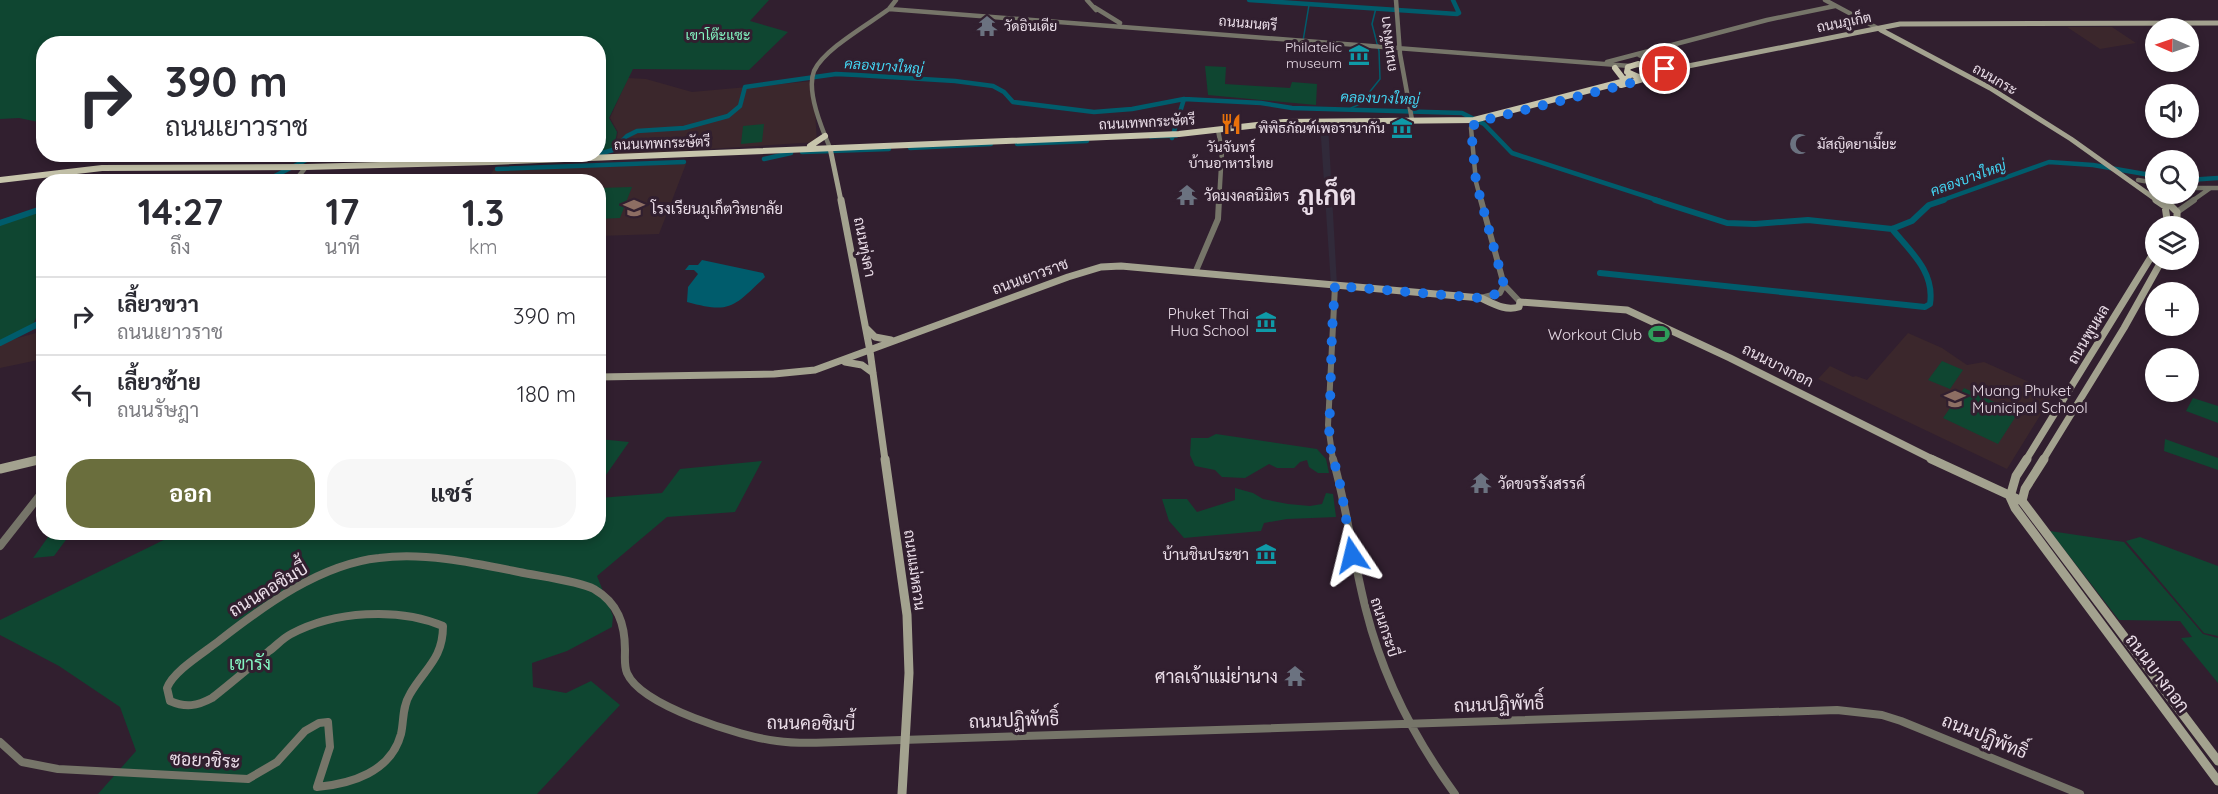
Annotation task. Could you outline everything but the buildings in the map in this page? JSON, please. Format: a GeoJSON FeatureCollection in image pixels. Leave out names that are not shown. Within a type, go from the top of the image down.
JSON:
{"type":"FeatureCollection","features":[{"type":"Feature","properties":{"kind":"main road","name":"ถนนภูเก็ต"},"geometry":{"type":"LineString","coordinates":[[1659,77],[1737,57],[1879,29],[1913,26],[2218,23]]}},
{"type":"Feature","properties":{"kind":"main road","name":"ถนนกระ"},"geometry":{"type":"LineString","coordinates":[[1879,29],[1990,88],[2120,174],[2138,180]]}},
{"type":"Feature","properties":{"kind":"main road","name":"ถนนภูเก็ต"},"geometry":{"type":"LineString","coordinates":[[1658,67],[1673,69],[1859,33]]}},
{"type":"Feature","properties":{"kind":"main road"},"geometry":{"type":"LineString","coordinates":[[1411,117],[1424,120],[1475,121],[1659,77],[1661,74],[1658,67],[1638,64],[1629,71],[1625,81]]}},
{"type":"Feature","properties":{"kind":"main road"},"geometry":{"type":"LineString","coordinates":[[1615,69],[1625,81]]}},
{"type":"Feature","properties":{"kind":"main road"},"geometry":{"type":"LineString","coordinates":[[1629,71],[1643,80]]}},
{"type":"Feature","properties":{"kind":"main road"},"geometry":{"type":"LineString","coordinates":[[1593,91],[1625,81]]}},
{"type":"Feature","properties":{"kind":"main road","name":"ถนนเทพกระษัตรี"},"geometry":{"type":"LineString","coordinates":[[606,156],[830,150],[1179,134],[1284,122],[1411,117]]}},
{"type":"Feature","properties":{"kind":"main road"},"geometry":{"type":"LineString","coordinates":[[1461,121],[1471,128],[1475,121]]}},
{"type":"Feature","properties":{"kind":"main road"},"geometry":{"type":"LineString","coordinates":[[803,149],[816,144],[825,136]]}},
{"type":"Feature","properties":{"kind":"main road","name":"ถนนทุ่งคา"},"geometry":{"type":"LineString","coordinates":[[830,150],[870,351]]}},
{"type":"Feature","properties":{"kind":"main road","name":"ถนนกระ"},"geometry":{"type":"LineString","coordinates":[[2094,155],[2113,164],[2129,177]]}},
{"type":"Feature","properties":{"kind":"main road","name":"ถนนเทพกระษัตรี"},"geometry":{"type":"LineString","coordinates":[[51,174],[102,168],[306,167],[444,162]]}},
{"type":"Feature","properties":{"kind":"main road","name":"ถนนเทพกระษัตรี"},"geometry":{"type":"LineString","coordinates":[[0,180],[36,176]]}},
{"type":"Feature","properties":{"kind":"main road"},"geometry":{"type":"LineString","coordinates":[[2129,177],[2165,206],[2167,216]]}},
{"type":"Feature","properties":{"kind":"main road"},"geometry":{"type":"LineString","coordinates":[[2138,180],[2145,185]]}},
{"type":"Feature","properties":{"kind":"main road"},"geometry":{"type":"LineString","coordinates":[[2168,204],[2177,212],[2177,216]]}},
{"type":"Feature","properties":{"kind":"main road","name":"ถนนเยาวราช"},"geometry":{"type":"LineString","coordinates":[[606,376],[774,374],[815,370],[1068,276],[1101,267],[1121,266],[1481,298]]}},
{"type":"Feature","properties":{"kind":"main road","name":"ถนนพูนผล"},"geometry":{"type":"LineString","coordinates":[[2010,497],[2016,476],[2145,267]]}},
{"type":"Feature","properties":{"kind":"main road","name":"ถนนพูนผล"},"geometry":{"type":"LineString","coordinates":[[2022,501],[2023,492],[2124,328],[2156,270]]}},
{"type":"Feature","properties":{"kind":"main road","name":"ถนนบางกอก"},"geometry":{"type":"LineString","coordinates":[[1481,298],[1508,309],[1519,307],[1520,302],[1610,307],[1636,313],[2022,501],[2218,761]]}},
{"type":"Feature","properties":{"kind":"main road"},"geometry":{"type":"LineString","coordinates":[[866,328],[870,333],[882,339],[899,339]]}},
{"type":"Feature","properties":{"kind":"main road","name":"ถนนแม่หลวน"},"geometry":{"type":"LineString","coordinates":[[870,351],[907,615],[909,673],[902,794]]}},
{"type":"Feature","properties":{"kind":"main road"},"geometry":{"type":"LineString","coordinates":[[839,363],[856,363],[873,373]]}},
{"type":"Feature","properties":{"kind":"main road"},"geometry":{"type":"LineString","coordinates":[[0,469],[36,460]]}},
{"type":"Feature","properties":{"kind":"main road","name":"ถนนบางกอก"},"geometry":{"type":"LineString","coordinates":[[2010,497],[2015,508],[2218,781]]}},
{"type":"Feature","properties":{"kind":"street"},"geometry":{"type":"LineString","coordinates":[[1825,0],[1879,29]]}},
{"type":"Feature","properties":{"kind":"street"},"geometry":{"type":"LineString","coordinates":[[830,150],[814,98],[814,69],[832,52],[890,9],[895,1],[910,10]]}},
{"type":"Feature","properties":{"kind":"street"},"geometry":{"type":"LineString","coordinates":[[1088,1],[1104,24]]}},
{"type":"Feature","properties":{"kind":"street","name":"ถนนพังงา"},"geometry":{"type":"LineString","coordinates":[[1396,3],[1400,51],[1411,117]]}},
{"type":"Feature","properties":{"kind":"street"},"geometry":{"type":"LineString","coordinates":[[1596,65],[1708,38],[1767,20],[1835,6]]}},
{"type":"Feature","properties":{"kind":"street","name":"ถนนมนตรี"},"geometry":{"type":"LineString","coordinates":[[890,9],[1303,40],[1381,47],[1400,51],[1596,65],[1629,71]]}},
{"type":"Feature","properties":{"kind":"street"},"geometry":{"type":"LineString","coordinates":[[879,17],[910,10]]}},
{"type":"Feature","properties":{"kind":"street"},"geometry":{"type":"LineString","coordinates":[[1085,23],[1091,20],[1094,10]]}},
{"type":"Feature","properties":{"kind":"street"},"geometry":{"type":"LineString","coordinates":[[1094,10],[1129,26]]}},
{"type":"Feature","properties":{"kind":"street"},"geometry":{"type":"LineString","coordinates":[[1638,64],[1648,62],[1639,55]]}},
{"type":"Feature","properties":{"kind":"street"},"geometry":{"type":"LineString","coordinates":[[1639,55],[1658,67]]}},
{"type":"Feature","properties":{"kind":"street","name":"ถนนมนตรี"},"geometry":{"type":"LineString","coordinates":[[1596,65],[1629,71]]}},
{"type":"Feature","properties":{"kind":"street"},"geometry":{"type":"LineString","coordinates":[[1471,128],[1476,182],[1504,285],[1520,302]]}},
{"type":"Feature","properties":{"kind":"street"},"geometry":{"type":"LineString","coordinates":[[1195,273],[1218,219],[1222,151],[1218,130]]}},
{"type":"Feature","properties":{"kind":"street"},"geometry":{"type":"LineString","coordinates":[[300,174],[306,167]]}},
{"type":"Feature","properties":{"kind":"street"},"geometry":{"type":"LineString","coordinates":[[2138,180],[2145,181]]}},
{"type":"Feature","properties":{"kind":"street"},"geometry":{"type":"LineString","coordinates":[[2199,189],[2218,188]]}},
{"type":"Feature","properties":{"kind":"street"},"geometry":{"type":"LineString","coordinates":[[2177,212],[2209,189]]}},
{"type":"Feature","properties":{"kind":"street"},"geometry":{"type":"LineString","coordinates":[[1481,298],[1500,293],[1504,285]]}},
{"type":"Feature","properties":{"kind":"street","name":"ถนนกระบี่"},"geometry":{"type":"LineString","coordinates":[[1335,286],[1329,442],[1341,488],[1355,570],[1370,632],[1407,724],[1432,766],[1455,794]]}},
{"type":"Feature","properties":{"kind":"street"},"geometry":{"type":"LineString","coordinates":[[0,546],[36,499]]}},
{"type":"Feature","properties":{"kind":"street","name":"ถนนคอซิมบี้"},"geometry":{"type":"LineString","coordinates":[[317,787],[354,782],[380,767],[398,741],[402,707],[412,690],[433,667],[444,641],[443,626],[431,619],[396,613],[326,622],[291,634],[212,698],[200,705],[188,708],[170,701],[165,693],[166,687],[172,677],[246,619],[297,587],[347,565],[383,557],[447,560],[592,588],[609,598],[618,609],[625,635],[627,673],[637,686],[665,705],[730,730],[777,741],[904,740]]}},
{"type":"Feature","properties":{"kind":"street","name":"ถนนปฏิพัทธิ์"},"geometry":{"type":"LineString","coordinates":[[904,740],[1790,711],[1860,712],[1917,727],[2080,794]]}},
{"type":"Feature","properties":{"kind":"street","name":"ซอยวชิระ"},"geometry":{"type":"LineString","coordinates":[[0,742],[22,762],[58,769],[248,779],[261,774],[277,762],[306,730],[318,722],[328,722],[330,731],[328,757],[317,787]]}},
{"type":"Feature","properties":{"kind":"shaded area"},"geometry":{"type":"Polygon","coordinates":[[[2067,27],[2112,27],[2136,43],[2100,49],[2067,27]]]}},
{"type":"Feature","properties":{"kind":"shaded area"},"geometry":{"type":"Polygon","coordinates":[[[628,78],[646,79],[692,92],[813,81],[817,142],[614,155],[618,132],[610,118],[628,78]]]}},
{"type":"Feature","properties":{"kind":"shaded area"},"geometry":{"type":"Polygon","coordinates":[[[1320,123],[1328,123],[1337,285],[1331,285],[1320,123]]]}},
{"type":"Feature","properties":{"kind":"shaded area","name":"โรงเรียนภูเก็ตวิทยาลัย"},"geometry":{"type":"Polygon","coordinates":[[[686,164],[659,234],[606,236],[606,174],[491,174],[494,169],[686,164]]]}},
{"type":"Feature","properties":{"kind":"shaded area"},"geometry":{"type":"Polygon","coordinates":[[[36,333],[36,360],[0,368],[0,343],[36,333]]]}},
{"type":"Feature","properties":{"kind":"shaded area","name":"Muang Phuket Municipal School"},"geometry":{"type":"Polygon","coordinates":[[[1908,333],[1942,348],[1967,365],[1984,362],[2054,393],[2007,469],[1818,379],[1830,366],[1853,377],[1867,380],[1908,333]]]}},
{"type":"Feature","properties":{"kind":"green space","name":"เขาโต๊ะแซะ"},"geometry":{"type":"Polygon","coordinates":[[[0,0],[769,0],[750,21],[788,32],[749,70],[633,69],[609,118],[617,132],[614,148],[606,152],[606,36],[36,36],[36,122],[19,118],[0,119],[0,0]]]}},
{"type":"Feature","properties":{"kind":"green space"},"geometry":{"type":"Polygon","coordinates":[[[1205,66],[1226,67],[1225,84],[1290,88],[1292,82],[1317,84],[1316,105],[1208,95],[1205,66]]]}},
{"type":"Feature","properties":{"kind":"green space"},"geometry":{"type":"Polygon","coordinates":[[[764,124],[762,142],[741,144],[743,126],[764,124]]]}},
{"type":"Feature","properties":{"kind":"green space"},"geometry":{"type":"Polygon","coordinates":[[[632,187],[620,218],[606,219],[606,188],[632,187]]]}},
{"type":"Feature","properties":{"kind":"green space"},"geometry":{"type":"Polygon","coordinates":[[[36,212],[36,318],[32,327],[0,341],[0,225],[36,212]]]}},
{"type":"Feature","properties":{"kind":"green space"},"geometry":{"type":"Polygon","coordinates":[[[1942,361],[1963,370],[1950,389],[1928,380],[1942,361]]]}},
{"type":"Feature","properties":{"kind":"green space"},"geometry":{"type":"Polygon","coordinates":[[[1964,388],[2018,413],[1998,444],[1943,418],[1964,388]]]}},
{"type":"Feature","properties":{"kind":"green space"},"geometry":{"type":"Polygon","coordinates":[[[2199,400],[2218,406],[2218,423],[2186,411],[2191,402],[2199,402],[2199,400]]]}},
{"type":"Feature","properties":{"kind":"green space"},"geometry":{"type":"Polygon","coordinates":[[[1216,434],[1317,449],[1326,459],[1329,473],[1318,473],[1309,467],[1307,460],[1300,462],[1294,468],[1277,468],[1269,464],[1245,478],[1222,477],[1215,470],[1195,466],[1190,455],[1191,438],[1208,438],[1216,434]]]}},
{"type":"Feature","properties":{"kind":"green space"},"geometry":{"type":"Polygon","coordinates":[[[2165,439],[2218,458],[2218,470],[2164,451],[2165,439]]]}},
{"type":"Feature","properties":{"kind":"green space"},"geometry":{"type":"Polygon","coordinates":[[[606,440],[629,442],[606,475],[606,440]]]}},
{"type":"Feature","properties":{"kind":"green space","name":"เขารัง"},"geometry":{"type":"Polygon","coordinates":[[[762,461],[735,512],[667,517],[597,576],[613,616],[612,627],[567,651],[532,663],[533,687],[566,693],[591,681],[620,705],[537,794],[98,794],[136,751],[120,707],[59,666],[0,635],[0,620],[164,540],[606,540],[606,497],[662,493],[680,469],[762,461]]]}},
{"type":"Feature","properties":{"kind":"green space"},"geometry":{"type":"Polygon","coordinates":[[[1235,488],[1253,493],[1263,499],[1310,506],[1322,504],[1326,493],[1333,494],[1336,517],[1287,519],[1264,523],[1261,531],[1184,538],[1169,521],[1162,499],[1187,499],[1197,512],[1235,500],[1235,488]]]}},
{"type":"Feature","properties":{"kind":"green space"},"geometry":{"type":"Polygon","coordinates":[[[2050,531],[2124,542],[2203,634],[2218,638],[2218,683],[2181,638],[2192,637],[2180,621],[2119,620],[2050,531]]]}},
{"type":"Feature","properties":{"kind":"green space"},"geometry":{"type":"Polygon","coordinates":[[[2140,537],[2218,566],[2218,636],[2204,633],[2126,541],[2140,537]]]}},
{"type":"Feature","properties":{"kind":"green space"},"geometry":{"type":"Polygon","coordinates":[[[46,540],[66,540],[54,556],[33,558],[46,540]]]}},
{"type":"Feature","properties":{"kind":"water"},"geometry":{"type":"Polygon","coordinates":[[[702,260],[763,273],[765,277],[746,295],[730,305],[713,307],[687,302],[688,287],[698,274],[694,270],[685,270],[689,265],[698,265],[702,260]]]}},
{"type":"Feature","properties":{"kind":"waterway"},"geometry":{"type":"LineString","coordinates":[[1249,0],[1457,14],[1459,13],[1453,0]]}},
{"type":"Feature","properties":{"kind":"waterway"},"geometry":{"type":"LineString","coordinates":[[1302,47],[1309,5]]}},
{"type":"Feature","properties":{"kind":"waterway"},"geometry":{"type":"LineString","coordinates":[[1351,108],[1360,104],[1380,79],[1379,51],[1372,24],[1376,8]]}},
{"type":"Feature","properties":{"kind":"waterway","name":"คลองบางใหญ่"},"geometry":{"type":"LineString","coordinates":[[606,152],[613,150],[627,136],[637,131],[684,128],[728,116],[740,106],[745,87],[836,74],[955,81],[993,86],[1004,92],[1013,102],[1094,112],[1132,109],[1184,99]]}},
{"type":"Feature","properties":{"kind":"waterway"},"geometry":{"type":"LineString","coordinates":[[1172,138],[1184,99]]}},
{"type":"Feature","properties":{"kind":"waterway","name":"คลองบางใหญ่"},"geometry":{"type":"LineString","coordinates":[[1184,99],[1261,103],[1292,108],[1462,113],[1484,124],[1512,153],[1660,201]]}},
{"type":"Feature","properties":{"kind":"waterway"},"geometry":{"type":"LineString","coordinates":[[1150,138],[1177,137]]}},
{"type":"Feature","properties":{"kind":"waterway"},"geometry":{"type":"LineString","coordinates":[[1017,144],[1087,141]]}},
{"type":"Feature","properties":{"kind":"waterway"},"geometry":{"type":"LineString","coordinates":[[910,148],[991,144]]}},
{"type":"Feature","properties":{"kind":"waterway"},"geometry":{"type":"LineString","coordinates":[[802,152],[889,149]]}},
{"type":"Feature","properties":{"kind":"waterway"},"geometry":{"type":"LineString","coordinates":[[764,159],[791,153]]}},
{"type":"Feature","properties":{"kind":"waterway","name":"คลองบางใหญ่"},"geometry":{"type":"LineString","coordinates":[[279,174],[302,162]]}},
{"type":"Feature","properties":{"kind":"waterway"},"geometry":{"type":"LineString","coordinates":[[497,169],[684,162]]}},
{"type":"Feature","properties":{"kind":"waterway","name":"คลองบางใหญ่"},"geometry":{"type":"LineString","coordinates":[[1940,201],[2049,162],[2093,165],[2145,174]]}},
{"type":"Feature","properties":{"kind":"waterway","name":"คลองบางใหญ่"},"geometry":{"type":"LineString","coordinates":[[2199,179],[2218,178]]}},
{"type":"Feature","properties":{"kind":"waterway","name":"คลองบางใหญ่"},"geometry":{"type":"LineString","coordinates":[[1655,200],[1727,223],[1755,224],[1808,220],[1892,229]]}},
{"type":"Feature","properties":{"kind":"waterway","name":"คลองบางใหญ่"},"geometry":{"type":"LineString","coordinates":[[1892,229],[1912,221],[1929,205],[1944,200]]}},
{"type":"Feature","properties":{"kind":"waterway","name":"คลองบางใหญ่"},"geometry":{"type":"LineString","coordinates":[[0,223],[36,211]]}},
{"type":"Feature","properties":{"kind":"waterway"},"geometry":{"type":"LineString","coordinates":[[1600,273],[1925,307],[1930,304],[1931,293],[1925,272],[1914,254],[1892,229]]}},
{"type":"Feature","properties":{"kind":"waterway"},"geometry":{"type":"LineString","coordinates":[[0,343],[36,325]]}},
{"type":"Feature","properties":{"kind":"place","name":"วัดอินเดีย"},"geometry":{"type":"Point","coordinates":[987,26]}},
{"type":"Feature","properties":{"kind":"place","name":"Philatelic museum"},"geometry":{"type":"Point","coordinates":[1359,55]}},
{"type":"Feature","properties":{"kind":"place","name":"วันจันทร์ บ้านอาหารไทย"},"geometry":{"type":"Point","coordinates":[1231,124]}},
{"type":"Feature","properties":{"kind":"place","name":"พิพิธภัณฑ์เพอรานากัน"},"geometry":{"type":"Point","coordinates":[1402,128]}},
{"type":"Feature","properties":{"kind":"place","name":"มัสญิดยาเมี๊ยะ"},"geometry":{"type":"Point","coordinates":[1800,144]}},
{"type":"Feature","properties":{"kind":"place","name":"วัดมงคลนิมิตร"},"geometry":{"type":"Point","coordinates":[1187,195]}},
{"type":"Feature","properties":{"kind":"place","name":"โรงเรียนภูเก็ตวิทยาลัย"},"geometry":{"type":"Point","coordinates":[634,208]}},
{"type":"Feature","properties":{"kind":"place","name":"Phuket Thai Hua School"},"geometry":{"type":"Point","coordinates":[1266,322]}},
{"type":"Feature","properties":{"kind":"place","name":"Workout Club"},"geometry":{"type":"Point","coordinates":[1659,334]}},
{"type":"Feature","properties":{"kind":"place","name":"Muang Phuket Municipal School"},"geometry":{"type":"Point","coordinates":[1955,399]}},
{"type":"Feature","properties":{"kind":"place","name":"วัดขจรรังสรรค์"},"geometry":{"type":"Point","coordinates":[1481,483]}},
{"type":"Feature","properties":{"kind":"place","name":"บ้านชินประชา"},"geometry":{"type":"Point","coordinates":[1266,554]}},
{"type":"Feature","properties":{"kind":"place","name":"ศาลเจ้าแม่ย่านาง"},"geometry":{"type":"Point","coordinates":[1295,676]}},
{"type":"Feature","properties":{"kind":"district","name":"ภูเก็ต"},"geometry":{"type":"Point","coordinates":[1327,195]}},
{"type":"Feature","properties":{"kind":"route"},"geometry":{"type":"LineString","coordinates":[[1352,555],[1341,488],[1329,442],[1335,286],[1481,298],[1500,293],[1504,285],[1476,182],[1471,128],[1477,122],[1643,80],[1656,79],[1661,74],[1656,69],[1665,69]]}}]}
